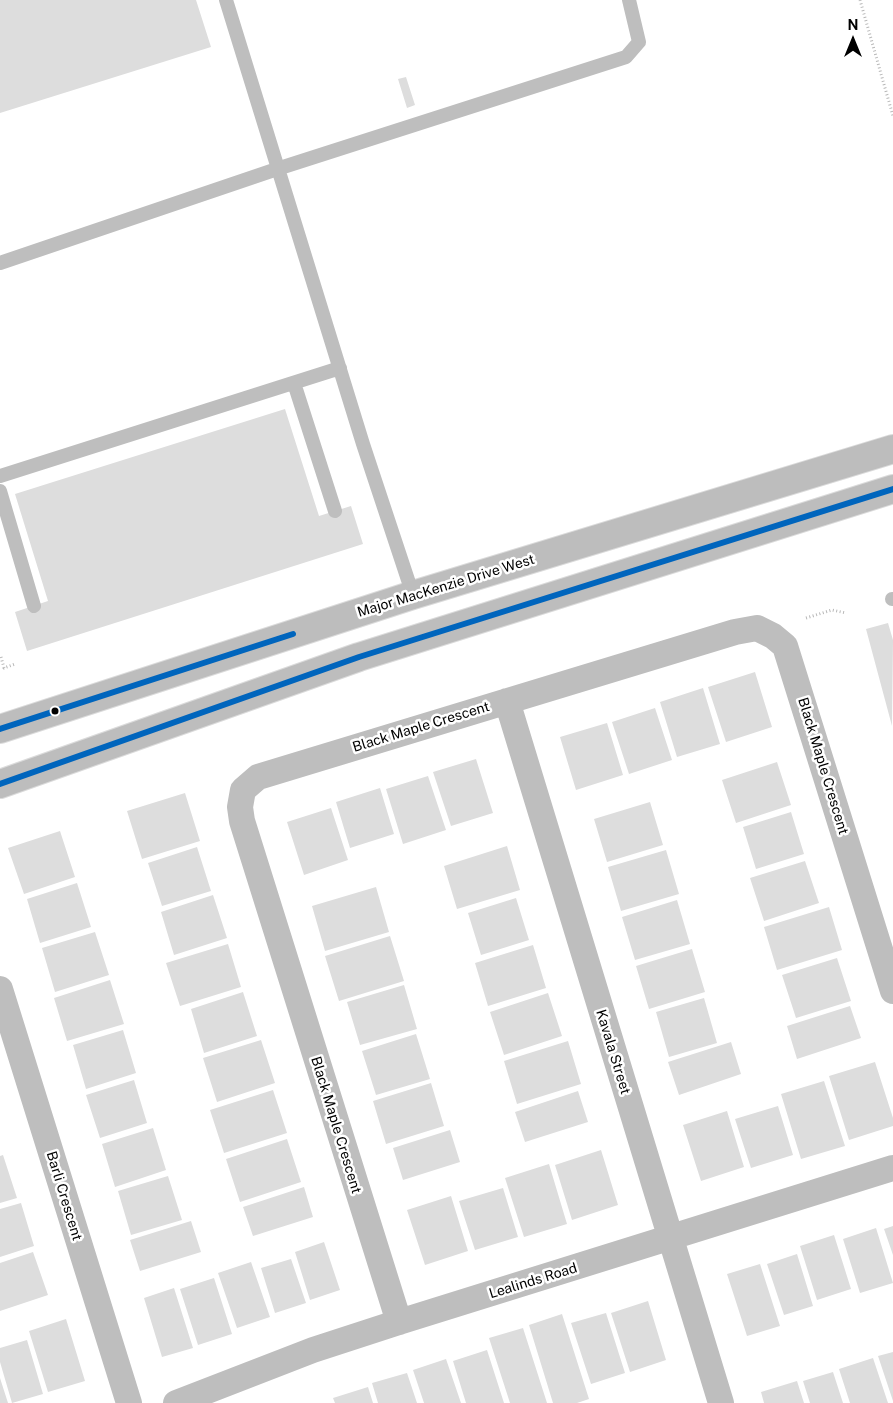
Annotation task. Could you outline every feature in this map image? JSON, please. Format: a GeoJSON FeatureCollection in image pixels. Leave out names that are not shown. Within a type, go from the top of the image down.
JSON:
{"type":"FeatureCollection","features":[{"type":"Feature","properties":{"kind":"main road","name":"Major MacKenzie Drive West"},"geometry":{"type":"LineString","coordinates":[[0,729],[413,595],[893,449]]}},
{"type":"Feature","properties":{"kind":"main road"},"geometry":{"type":"LineString","coordinates":[[0,784],[360,657],[893,489]]}},
{"type":"Feature","properties":{"kind":"street","name":"Black Maple Crescent"},"geometry":{"type":"LineString","coordinates":[[399,1322],[245,831],[240,807],[243,790],[258,777],[735,632],[757,628],[773,636],[785,646],[893,992]]}},
{"type":"Feature","properties":{"kind":"street","name":"Kavala Street"},"geometry":{"type":"LineString","coordinates":[[507,701],[721,1403]]}},
{"type":"Feature","properties":{"kind":"street","name":"Barli Crescent"},"geometry":{"type":"LineString","coordinates":[[0,989],[129,1403]]}},
{"type":"Feature","properties":{"kind":"street","name":"Lealinds Road"},"geometry":{"type":"LineString","coordinates":[[176,1403],[313,1350],[893,1168]]}},
{"type":"Feature","properties":{"kind":"lane"},"geometry":{"type":"LineString","coordinates":[[226,0],[280,168],[340,368],[413,595]]}},
{"type":"Feature","properties":{"kind":"lane"},"geometry":{"type":"LineString","coordinates":[[0,263],[280,168],[626,57],[639,42],[629,0]]}},
{"type":"Feature","properties":{"kind":"lane"},"geometry":{"type":"LineString","coordinates":[[0,476],[340,368]]}},
{"type":"Feature","properties":{"kind":"lane"},"geometry":{"type":"LineString","coordinates":[[294,383],[335,511]]}},
{"type":"Feature","properties":{"kind":"lane"},"geometry":{"type":"LineString","coordinates":[[0,491],[34,606]]}},
{"type":"Feature","properties":{"kind":"path"},"geometry":{"type":"LineString","coordinates":[[860,0],[893,116]]}},
{"type":"Feature","properties":{"kind":"path"},"geometry":{"type":"LineString","coordinates":[[806,618],[832,610],[846,613]]}},
{"type":"Feature","properties":{"kind":"path"},"geometry":{"type":"LineString","coordinates":[[1,657],[4,668],[15,664]]}},
{"type":"Feature","properties":{"kind":"building"},"geometry":{"type":"Polygon","coordinates":[[[0,0],[196,0],[211,47],[0,113],[0,0]]]}},
{"type":"Feature","properties":{"kind":"building"},"geometry":{"type":"Polygon","coordinates":[[[406,77],[415,105],[407,108],[398,79],[406,77]]]}},
{"type":"Feature","properties":{"kind":"building"},"geometry":{"type":"Polygon","coordinates":[[[285,409],[319,516],[351,506],[363,544],[27,651],[15,612],[48,601],[15,494],[285,409]]]}},
{"type":"Feature","properties":{"kind":"building"},"geometry":{"type":"Polygon","coordinates":[[[888,623],[893,640],[892,726],[866,629],[888,623]]]}},
{"type":"Feature","properties":{"kind":"building"},"geometry":{"type":"Polygon","coordinates":[[[755,672],[772,727],[726,742],[708,687],[755,672]]]}},
{"type":"Feature","properties":{"kind":"building"},"geometry":{"type":"Polygon","coordinates":[[[703,688],[720,744],[677,757],[660,702],[703,688]]]}},
{"type":"Feature","properties":{"kind":"building"},"geometry":{"type":"Polygon","coordinates":[[[655,708],[672,760],[629,774],[612,722],[655,708]]]}},
{"type":"Feature","properties":{"kind":"building"},"geometry":{"type":"Polygon","coordinates":[[[607,723],[623,775],[576,790],[560,737],[607,723]]]}},
{"type":"Feature","properties":{"kind":"building"},"geometry":{"type":"Polygon","coordinates":[[[476,759],[493,813],[451,826],[433,772],[476,759]]]}},
{"type":"Feature","properties":{"kind":"building"},"geometry":{"type":"Polygon","coordinates":[[[777,762],[791,805],[736,823],[722,780],[777,762]]]}},
{"type":"Feature","properties":{"kind":"building"},"geometry":{"type":"Polygon","coordinates":[[[428,776],[446,830],[403,844],[386,789],[428,776]]]}},
{"type":"Feature","properties":{"kind":"building"},"geometry":{"type":"Polygon","coordinates":[[[380,788],[394,834],[350,848],[336,802],[380,788]]]}},
{"type":"Feature","properties":{"kind":"building"},"geometry":{"type":"Polygon","coordinates":[[[185,793],[200,841],[142,859],[127,811],[185,793]]]}},
{"type":"Feature","properties":{"kind":"building"},"geometry":{"type":"Polygon","coordinates":[[[650,802],[663,845],[607,862],[594,819],[650,802]]]}},
{"type":"Feature","properties":{"kind":"building"},"geometry":{"type":"Polygon","coordinates":[[[331,808],[348,860],[304,875],[287,822],[331,808]]]}},
{"type":"Feature","properties":{"kind":"building"},"geometry":{"type":"Polygon","coordinates":[[[791,812],[804,854],[756,869],[743,827],[791,812]]]}},
{"type":"Feature","properties":{"kind":"building"},"geometry":{"type":"Polygon","coordinates":[[[60,831],[75,877],[24,894],[8,848],[60,831]]]}},
{"type":"Feature","properties":{"kind":"building"},"geometry":{"type":"Polygon","coordinates":[[[507,846],[520,890],[457,909],[444,866],[507,846]]]}},
{"type":"Feature","properties":{"kind":"building"},"geometry":{"type":"Polygon","coordinates":[[[197,847],[211,891],[162,906],[148,863],[197,847]]]}},
{"type":"Feature","properties":{"kind":"building"},"geometry":{"type":"Polygon","coordinates":[[[666,850],[679,894],[621,911],[608,867],[666,850]]]}},
{"type":"Feature","properties":{"kind":"building"},"geometry":{"type":"Polygon","coordinates":[[[805,861],[819,903],[764,921],[750,878],[805,861]]]}},
{"type":"Feature","properties":{"kind":"building"},"geometry":{"type":"Polygon","coordinates":[[[77,883],[91,927],[40,943],[27,899],[77,883]]]}},
{"type":"Feature","properties":{"kind":"building"},"geometry":{"type":"Polygon","coordinates":[[[376,887],[389,932],[325,951],[312,906],[376,887]]]}},
{"type":"Feature","properties":{"kind":"building"},"geometry":{"type":"Polygon","coordinates":[[[213,895],[227,938],[174,955],[161,912],[213,895]]]}},
{"type":"Feature","properties":{"kind":"building"},"geometry":{"type":"Polygon","coordinates":[[[516,898],[529,940],[481,955],[468,913],[516,898]]]}},
{"type":"Feature","properties":{"kind":"building"},"geometry":{"type":"Polygon","coordinates":[[[677,900],[690,944],[635,960],[622,917],[677,900]]]}},
{"type":"Feature","properties":{"kind":"building"},"geometry":{"type":"Polygon","coordinates":[[[829,907],[842,950],[777,970],[764,927],[829,907]]]}},
{"type":"Feature","properties":{"kind":"building"},"geometry":{"type":"Polygon","coordinates":[[[95,932],[109,975],[55,992],[42,948],[95,932]]]}},
{"type":"Feature","properties":{"kind":"building"},"geometry":{"type":"Polygon","coordinates":[[[390,936],[404,981],[339,1001],[325,956],[390,936]]]}},
{"type":"Feature","properties":{"kind":"building"},"geometry":{"type":"Polygon","coordinates":[[[228,944],[241,987],[180,1006],[166,963],[228,944]]]}},
{"type":"Feature","properties":{"kind":"building"},"geometry":{"type":"Polygon","coordinates":[[[533,945],[546,988],[488,1006],[475,963],[533,945]]]}},
{"type":"Feature","properties":{"kind":"building"},"geometry":{"type":"Polygon","coordinates":[[[692,949],[705,992],[649,1009],[636,966],[692,949]]]}},
{"type":"Feature","properties":{"kind":"building"},"geometry":{"type":"Polygon","coordinates":[[[837,958],[851,1001],[796,1018],[782,975],[837,958]]]}},
{"type":"Feature","properties":{"kind":"building"},"geometry":{"type":"Polygon","coordinates":[[[110,980],[124,1024],[67,1041],[54,998],[110,980]]]}},
{"type":"Feature","properties":{"kind":"building"},"geometry":{"type":"Polygon","coordinates":[[[404,985],[417,1029],[360,1045],[347,1002],[404,985]]]}},
{"type":"Feature","properties":{"kind":"building"},"geometry":{"type":"Polygon","coordinates":[[[243,992],[257,1036],[204,1053],[191,1009],[243,992]]]}},
{"type":"Feature","properties":{"kind":"building"},"geometry":{"type":"Polygon","coordinates":[[[548,993],[562,1036],[504,1055],[490,1012],[548,993]]]}},
{"type":"Feature","properties":{"kind":"building"},"geometry":{"type":"Polygon","coordinates":[[[704,998],[717,1043],[669,1057],[656,1012],[704,998]]]}},
{"type":"Feature","properties":{"kind":"building"},"geometry":{"type":"Polygon","coordinates":[[[850,1006],[861,1038],[797,1059],[787,1026],[850,1006]]]}},
{"type":"Feature","properties":{"kind":"building"},"geometry":{"type":"Polygon","coordinates":[[[123,1030],[136,1073],[86,1089],[73,1045],[123,1030]]]}},
{"type":"Feature","properties":{"kind":"building"},"geometry":{"type":"Polygon","coordinates":[[[416,1034],[430,1079],[376,1095],[362,1051],[416,1034]]]}},
{"type":"Feature","properties":{"kind":"building"},"geometry":{"type":"Polygon","coordinates":[[[261,1040],[275,1083],[217,1102],[203,1058],[261,1040]]]}},
{"type":"Feature","properties":{"kind":"building"},"geometry":{"type":"Polygon","coordinates":[[[568,1041],[581,1084],[517,1104],[504,1061],[568,1041]]]}},
{"type":"Feature","properties":{"kind":"building"},"geometry":{"type":"Polygon","coordinates":[[[731,1042],[741,1074],[679,1095],[668,1062],[731,1042]]]}},
{"type":"Feature","properties":{"kind":"building"},"geometry":{"type":"Polygon","coordinates":[[[875,1062],[893,1118],[893,1126],[849,1140],[829,1076],[875,1062]]]}},
{"type":"Feature","properties":{"kind":"building"},"geometry":{"type":"Polygon","coordinates":[[[134,1080],[147,1123],[100,1138],[86,1095],[134,1080]]]}},
{"type":"Feature","properties":{"kind":"building"},"geometry":{"type":"Polygon","coordinates":[[[824,1081],[845,1146],[801,1159],[781,1094],[824,1081]]]}},
{"type":"Feature","properties":{"kind":"building"},"geometry":{"type":"Polygon","coordinates":[[[431,1083],[444,1126],[386,1144],[373,1101],[431,1083]]]}},
{"type":"Feature","properties":{"kind":"building"},"geometry":{"type":"Polygon","coordinates":[[[273,1090],[287,1133],[224,1153],[210,1110],[273,1090]]]}},
{"type":"Feature","properties":{"kind":"building"},"geometry":{"type":"Polygon","coordinates":[[[578,1091],[588,1122],[525,1142],[515,1112],[578,1091]]]}},
{"type":"Feature","properties":{"kind":"building"},"geometry":{"type":"Polygon","coordinates":[[[778,1106],[793,1155],[751,1168],[735,1119],[778,1106]]]}},
{"type":"Feature","properties":{"kind":"building"},"geometry":{"type":"Polygon","coordinates":[[[727,1111],[744,1167],[701,1181],[683,1125],[727,1111]]]}},
{"type":"Feature","properties":{"kind":"building"},"geometry":{"type":"Polygon","coordinates":[[[153,1128],[166,1170],[115,1187],[102,1144],[153,1128]]]}},
{"type":"Feature","properties":{"kind":"building"},"geometry":{"type":"Polygon","coordinates":[[[450,1130],[460,1162],[403,1180],[393,1148],[450,1130]]]}},
{"type":"Feature","properties":{"kind":"building"},"geometry":{"type":"Polygon","coordinates":[[[287,1139],[301,1182],[240,1202],[226,1159],[287,1139]]]}},
{"type":"Feature","properties":{"kind":"building"},"geometry":{"type":"Polygon","coordinates":[[[601,1150],[618,1205],[572,1220],[555,1165],[601,1150]]]}},
{"type":"Feature","properties":{"kind":"building"},"geometry":{"type":"Polygon","coordinates":[[[3,1155],[17,1198],[0,1203],[0,1156],[3,1155]]]}},
{"type":"Feature","properties":{"kind":"building"},"geometry":{"type":"Polygon","coordinates":[[[549,1164],[567,1224],[524,1237],[505,1178],[549,1164]]]}},
{"type":"Feature","properties":{"kind":"building"},"geometry":{"type":"Polygon","coordinates":[[[168,1176],[182,1220],[131,1235],[118,1191],[168,1176]]]}},
{"type":"Feature","properties":{"kind":"building"},"geometry":{"type":"Polygon","coordinates":[[[304,1187],[313,1217],[253,1236],[243,1207],[304,1187]]]}},
{"type":"Feature","properties":{"kind":"building"},"geometry":{"type":"Polygon","coordinates":[[[503,1188],[518,1237],[475,1250],[459,1201],[503,1188]]]}},
{"type":"Feature","properties":{"kind":"building"},"geometry":{"type":"Polygon","coordinates":[[[451,1196],[468,1251],[425,1265],[407,1210],[451,1196]]]}},
{"type":"Feature","properties":{"kind":"building"},"geometry":{"type":"Polygon","coordinates":[[[21,1203],[34,1246],[0,1257],[0,1209],[21,1203]]]}},
{"type":"Feature","properties":{"kind":"building"},"geometry":{"type":"Polygon","coordinates":[[[191,1221],[201,1252],[140,1271],[130,1240],[191,1221]]]}},
{"type":"Feature","properties":{"kind":"building"},"geometry":{"type":"Polygon","coordinates":[[[893,1226],[893,1255],[884,1229],[893,1226]]]}},
{"type":"Feature","properties":{"kind":"building"},"geometry":{"type":"Polygon","coordinates":[[[876,1228],[893,1283],[860,1293],[843,1239],[876,1228]]]}},
{"type":"Feature","properties":{"kind":"building"},"geometry":{"type":"Polygon","coordinates":[[[834,1235],[851,1289],[817,1300],[800,1246],[834,1235]]]}},
{"type":"Feature","properties":{"kind":"building"},"geometry":{"type":"Polygon","coordinates":[[[324,1242],[340,1290],[310,1300],[295,1252],[324,1242]]]}},
{"type":"Feature","properties":{"kind":"building"},"geometry":{"type":"Polygon","coordinates":[[[33,1252],[48,1295],[0,1311],[0,1263],[33,1252]]]}},
{"type":"Feature","properties":{"kind":"building"},"geometry":{"type":"Polygon","coordinates":[[[797,1254],[813,1306],[784,1315],[767,1264],[797,1254]]]}},
{"type":"Feature","properties":{"kind":"building"},"geometry":{"type":"Polygon","coordinates":[[[291,1259],[306,1303],[275,1313],[261,1268],[291,1259]]]}},
{"type":"Feature","properties":{"kind":"building"},"geometry":{"type":"Polygon","coordinates":[[[251,1262],[270,1317],[237,1328],[218,1273],[251,1262]]]}},
{"type":"Feature","properties":{"kind":"building"},"geometry":{"type":"Polygon","coordinates":[[[760,1264],[780,1326],[747,1336],[727,1274],[760,1264]]]}},
{"type":"Feature","properties":{"kind":"building"},"geometry":{"type":"Polygon","coordinates":[[[214,1278],[232,1334],[198,1345],[180,1289],[214,1278]]]}},
{"type":"Feature","properties":{"kind":"building"},"geometry":{"type":"Polygon","coordinates":[[[174,1288],[193,1348],[162,1357],[144,1298],[174,1288]]]}},
{"type":"Feature","properties":{"kind":"building"},"geometry":{"type":"Polygon","coordinates":[[[648,1301],[666,1360],[630,1372],[611,1313],[648,1301]]]}},
{"type":"Feature","properties":{"kind":"building"},"geometry":{"type":"Polygon","coordinates":[[[606,1313],[625,1373],[591,1384],[571,1323],[606,1313]]]}},
{"type":"Feature","properties":{"kind":"building"},"geometry":{"type":"Polygon","coordinates":[[[562,1314],[589,1399],[577,1403],[553,1403],[529,1325],[562,1314]]]}},
{"type":"Feature","properties":{"kind":"building"},"geometry":{"type":"Polygon","coordinates":[[[66,1319],[85,1381],[48,1392],[29,1331],[66,1319]]]}},
{"type":"Feature","properties":{"kind":"building"},"geometry":{"type":"Polygon","coordinates":[[[523,1328],[547,1403],[510,1403],[489,1338],[523,1328]]]}},
{"type":"Feature","properties":{"kind":"building"},"geometry":{"type":"Polygon","coordinates":[[[27,1340],[43,1394],[12,1403],[0,1362],[0,1348],[27,1340]]]}},
{"type":"Feature","properties":{"kind":"building"},"geometry":{"type":"Polygon","coordinates":[[[487,1350],[504,1403],[466,1403],[453,1361],[487,1350]]]}},
{"type":"Feature","properties":{"kind":"building"},"geometry":{"type":"Polygon","coordinates":[[[893,1352],[893,1401],[878,1356],[893,1352]]]}},
{"type":"Feature","properties":{"kind":"building"},"geometry":{"type":"Polygon","coordinates":[[[873,1358],[888,1403],[850,1403],[839,1369],[873,1358]]]}},
{"type":"Feature","properties":{"kind":"building"},"geometry":{"type":"Polygon","coordinates":[[[446,1359],[461,1403],[424,1403],[413,1370],[446,1359]]]}},
{"type":"Feature","properties":{"kind":"building"},"geometry":{"type":"Polygon","coordinates":[[[833,1372],[843,1403],[810,1403],[803,1381],[833,1372]]]}},
{"type":"Feature","properties":{"kind":"building"},"geometry":{"type":"Polygon","coordinates":[[[407,1373],[417,1403],[378,1403],[372,1383],[407,1373]]]}},
{"type":"Feature","properties":{"kind":"building"},"geometry":{"type":"Polygon","coordinates":[[[0,1378],[8,1403],[0,1403],[0,1378]]]}},
{"type":"Feature","properties":{"kind":"building"},"geometry":{"type":"Polygon","coordinates":[[[797,1381],[804,1403],[764,1403],[761,1392],[797,1381]]]}},
{"type":"Feature","properties":{"kind":"building"},"geometry":{"type":"Polygon","coordinates":[[[368,1387],[373,1403],[335,1403],[333,1398],[368,1387]]]}},
{"type":"Feature","properties":{"kind":"transit line"},"geometry":{"type":"LineString","coordinates":[[0,784],[359,657],[893,489]]}},
{"type":"Feature","properties":{"kind":"transit line"},"geometry":{"type":"LineString","coordinates":[[0,729],[293,634]]}}]}
